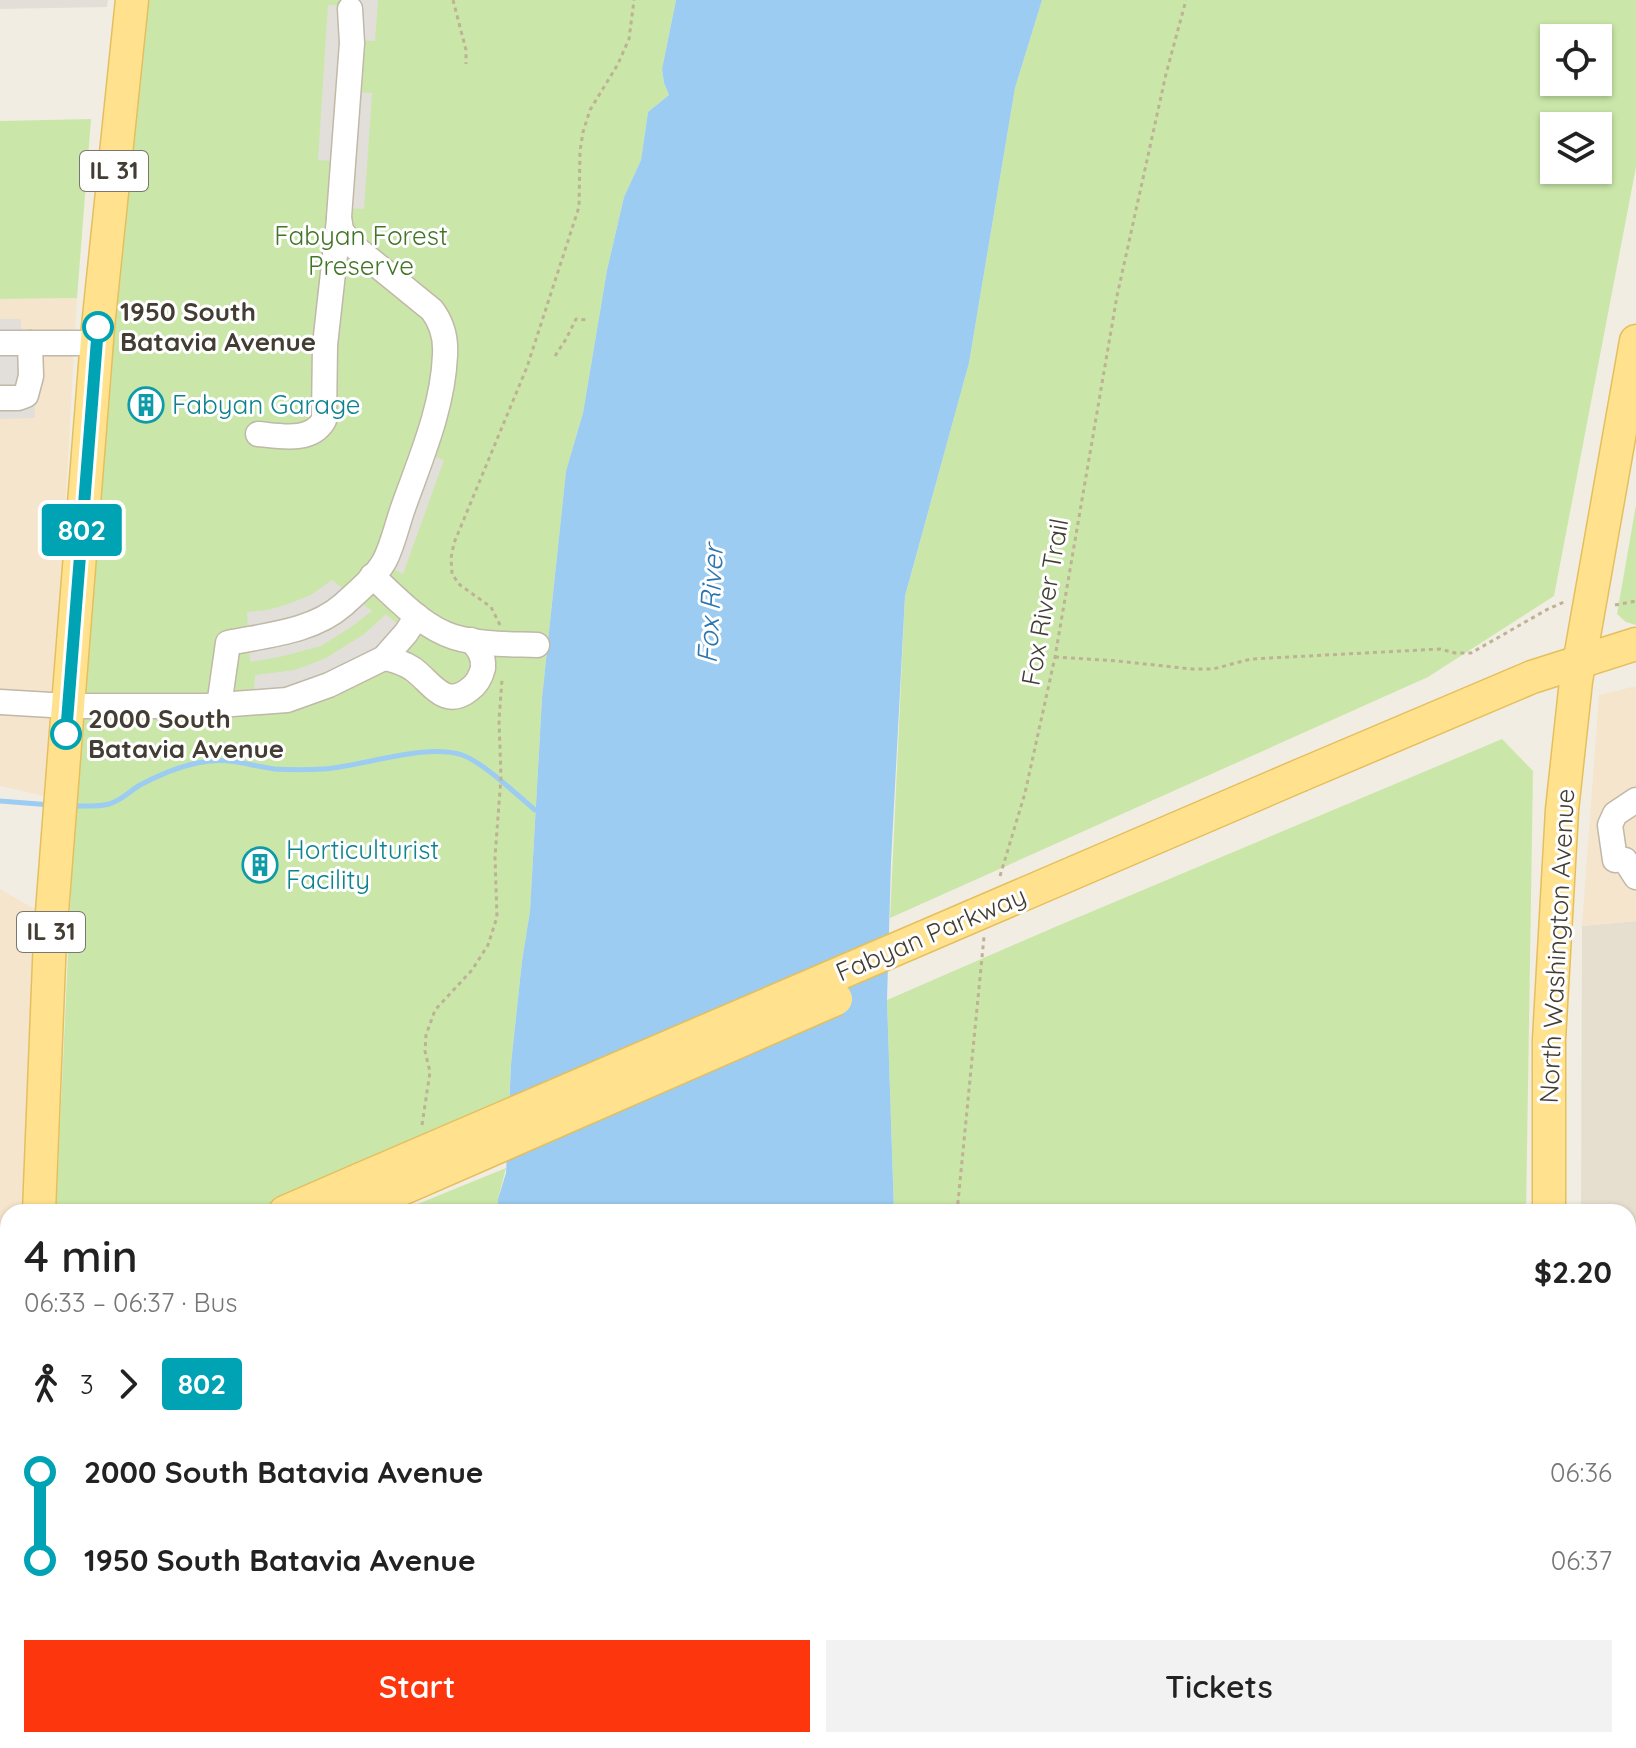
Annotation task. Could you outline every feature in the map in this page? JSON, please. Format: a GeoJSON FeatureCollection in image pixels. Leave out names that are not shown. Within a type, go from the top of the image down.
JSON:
{"type":"FeatureCollection","features":[{"type":"Feature","properties":{"kind":"main road","name":"IL 31"},"geometry":{"type":"LineString","coordinates":[[39,1204],[50,938],[97,343],[132,0]]}},
{"type":"Feature","properties":{"kind":"main road","name":"North Washington Avenue"},"geometry":{"type":"LineString","coordinates":[[1549,1204],[1549,1040],[1562,810],[1578,671],[1636,341]]}},
{"type":"Feature","properties":{"kind":"main road"},"geometry":{"type":"LineString","coordinates":[[1578,671],[1636,644]]}},
{"type":"Feature","properties":{"kind":"main road"},"geometry":{"type":"LineString","coordinates":[[1578,671],[1636,667]]}},
{"type":"Feature","properties":{"kind":"main road","name":"Fabyan Parkway"},"geometry":{"type":"LineString","coordinates":[[330,1204],[363,1198],[915,964],[1306,784],[1578,671]]}},
{"type":"Feature","properties":{"kind":"lane"},"geometry":{"type":"LineString","coordinates":[[258,434],[301,436],[320,427],[324,420],[325,345],[339,217],[352,43],[350,9]]}},
{"type":"Feature","properties":{"kind":"lane"},"geometry":{"type":"LineString","coordinates":[[219,706],[228,643],[299,628],[324,618],[341,607],[384,561],[439,398],[446,353],[441,320],[351,244],[341,230],[339,217]]}},
{"type":"Feature","properties":{"kind":"lane"},"geometry":{"type":"LineString","coordinates":[[0,343],[97,343]]}},
{"type":"Feature","properties":{"kind":"lane"},"geometry":{"type":"LineString","coordinates":[[0,398],[26,395],[31,376],[30,343]]}},
{"type":"Feature","properties":{"kind":"lane"},"geometry":{"type":"LineString","coordinates":[[372,576],[417,616],[453,636],[537,645]]}},
{"type":"Feature","properties":{"kind":"lane"},"geometry":{"type":"LineString","coordinates":[[0,702],[68,706],[219,706],[287,700],[329,685],[384,658],[417,616]]}},
{"type":"Feature","properties":{"kind":"lane"},"geometry":{"type":"LineString","coordinates":[[384,658],[403,663],[439,693],[458,697],[477,683],[482,671],[481,650],[471,640]]}},
{"type":"Feature","properties":{"kind":"lane"},"geometry":{"type":"LineString","coordinates":[[1625,865],[1610,825],[1615,814],[1636,800]]}},
{"type":"Feature","properties":{"kind":"path"},"geometry":{"type":"LineString","coordinates":[[453,0],[466,50],[466,64]]}},
{"type":"Feature","properties":{"kind":"path"},"geometry":{"type":"LineString","coordinates":[[421,1127],[430,1072],[425,1051],[426,1035],[435,1010],[472,970],[488,945],[497,917],[495,857],[501,777],[501,625],[491,607],[460,585],[452,574],[451,558],[454,543],[527,367],[579,207],[583,132],[590,110],[629,39],[634,0]]}},
{"type":"Feature","properties":{"kind":"path","name":"Fox River Trail"},"geometry":{"type":"LineString","coordinates":[[1000,878],[1025,793],[1055,657],[1117,296],[1166,74],[1186,0]]}},
{"type":"Feature","properties":{"kind":"path"},"geometry":{"type":"LineString","coordinates":[[555,356],[576,319],[588,320]]}},
{"type":"Feature","properties":{"kind":"path"},"geometry":{"type":"LineString","coordinates":[[1055,657],[1213,669],[1251,659],[1440,649],[1471,653],[1565,602],[1588,608],[1636,601]]}},
{"type":"Feature","properties":{"kind":"path"},"geometry":{"type":"LineString","coordinates":[[958,1204],[985,932]]}},
{"type":"Feature","properties":{"kind":"shaded area"},"geometry":{"type":"Polygon","coordinates":[[[0,0],[108,0],[107,7],[0,9],[0,0]]]}},
{"type":"Feature","properties":{"kind":"shaded area"},"geometry":{"type":"Polygon","coordinates":[[[344,0],[378,0],[375,41],[357,40],[353,92],[372,93],[364,209],[329,207],[332,161],[318,160],[328,5],[344,6],[344,0]]]}},
{"type":"Feature","properties":{"kind":"shaded area"},"geometry":{"type":"Polygon","coordinates":[[[77,298],[49,797],[0,786],[0,299],[77,298]]]}},
{"type":"Feature","properties":{"kind":"shaded area"},"geometry":{"type":"Polygon","coordinates":[[[0,319],[21,319],[21,328],[25,333],[33,333],[35,418],[0,419],[0,319]]]}},
{"type":"Feature","properties":{"kind":"shaded area"},"geometry":{"type":"Polygon","coordinates":[[[430,455],[444,460],[403,574],[390,567],[430,455]]]}},
{"type":"Feature","properties":{"kind":"shaded area"},"geometry":{"type":"Polygon","coordinates":[[[332,580],[372,611],[321,646],[250,662],[247,612],[288,604],[311,595],[332,580]]]}},
{"type":"Feature","properties":{"kind":"shaded area"},"geometry":{"type":"Polygon","coordinates":[[[386,614],[399,625],[365,656],[315,679],[254,690],[255,675],[295,670],[326,658],[363,635],[386,614]]]}},
{"type":"Feature","properties":{"kind":"shaded area"},"geometry":{"type":"Polygon","coordinates":[[[1636,686],[1636,921],[1582,926],[1599,695],[1636,686]]]}},
{"type":"Feature","properties":{"kind":"shaded area"},"geometry":{"type":"Polygon","coordinates":[[[0,889],[43,914],[31,1204],[0,1204],[0,889]]]}},
{"type":"Feature","properties":{"kind":"shaded area"},"geometry":{"type":"Polygon","coordinates":[[[1636,921],[1636,1204],[1581,1204],[1582,926],[1636,921]]]}},
{"type":"Feature","properties":{"kind":"green space","name":"Fabyan Forest Preserve"},"geometry":{"type":"Polygon","coordinates":[[[146,0],[676,0],[662,69],[669,95],[648,112],[641,160],[624,197],[607,270],[583,413],[566,471],[542,698],[530,911],[522,961],[509,1102],[273,1204],[56,1204],[92,481],[146,0]]]}},
{"type":"Feature","properties":{"kind":"green space"},"geometry":{"type":"Polygon","coordinates":[[[1042,0],[1636,0],[1636,167],[1554,596],[1428,677],[890,918],[905,596],[969,363],[1015,88],[1042,0]]]}},
{"type":"Feature","properties":{"kind":"green space"},"geometry":{"type":"Polygon","coordinates":[[[91,119],[77,298],[0,299],[0,121],[91,119]]]}},
{"type":"Feature","properties":{"kind":"green space"},"geometry":{"type":"Polygon","coordinates":[[[1636,505],[1636,625],[1626,622],[1617,614],[1636,505]]]}},
{"type":"Feature","properties":{"kind":"green space"},"geometry":{"type":"Polygon","coordinates":[[[1502,739],[1533,771],[1526,1204],[894,1204],[887,1000],[1502,739]]]}},
{"type":"Feature","properties":{"kind":"green space"},"geometry":{"type":"Polygon","coordinates":[[[506,1168],[498,1204],[418,1204],[506,1168]]]}},
{"type":"Feature","properties":{"kind":"water","name":"Fox River"},"geometry":{"type":"Polygon","coordinates":[[[676,0],[1042,0],[1015,88],[969,363],[905,596],[887,1000],[894,1204],[498,1204],[506,1173],[511,1064],[530,911],[542,698],[566,471],[583,413],[607,270],[624,197],[641,160],[648,112],[669,95],[662,69],[676,0]]]}},
{"type":"Feature","properties":{"kind":"waterway"},"geometry":{"type":"LineString","coordinates":[[73,806],[113,803],[160,775],[208,761],[275,769],[318,769],[413,753],[447,752],[462,755],[490,772],[535,810]]}},
{"type":"Feature","properties":{"kind":"waterway"},"geometry":{"type":"LineString","coordinates":[[0,801],[51,805]]}},
{"type":"Feature","properties":{"kind":"bus line","name":"802"},"geometry":{"type":"LineString","coordinates":[[66,734],[98,327]]}},
{"type":"Feature","properties":{"kind":"place","name":"1950 South Batavia Avenue"},"geometry":{"type":"Point","coordinates":[98,327]}},
{"type":"Feature","properties":{"kind":"place","name":"Fabyan Garage"},"geometry":{"type":"Point","coordinates":[146,405]}},
{"type":"Feature","properties":{"kind":"place","name":"2000 South Batavia Avenue"},"geometry":{"type":"Point","coordinates":[66,734]}},
{"type":"Feature","properties":{"kind":"place","name":"Horticulturist Facility"},"geometry":{"type":"Point","coordinates":[260,865]}}]}
